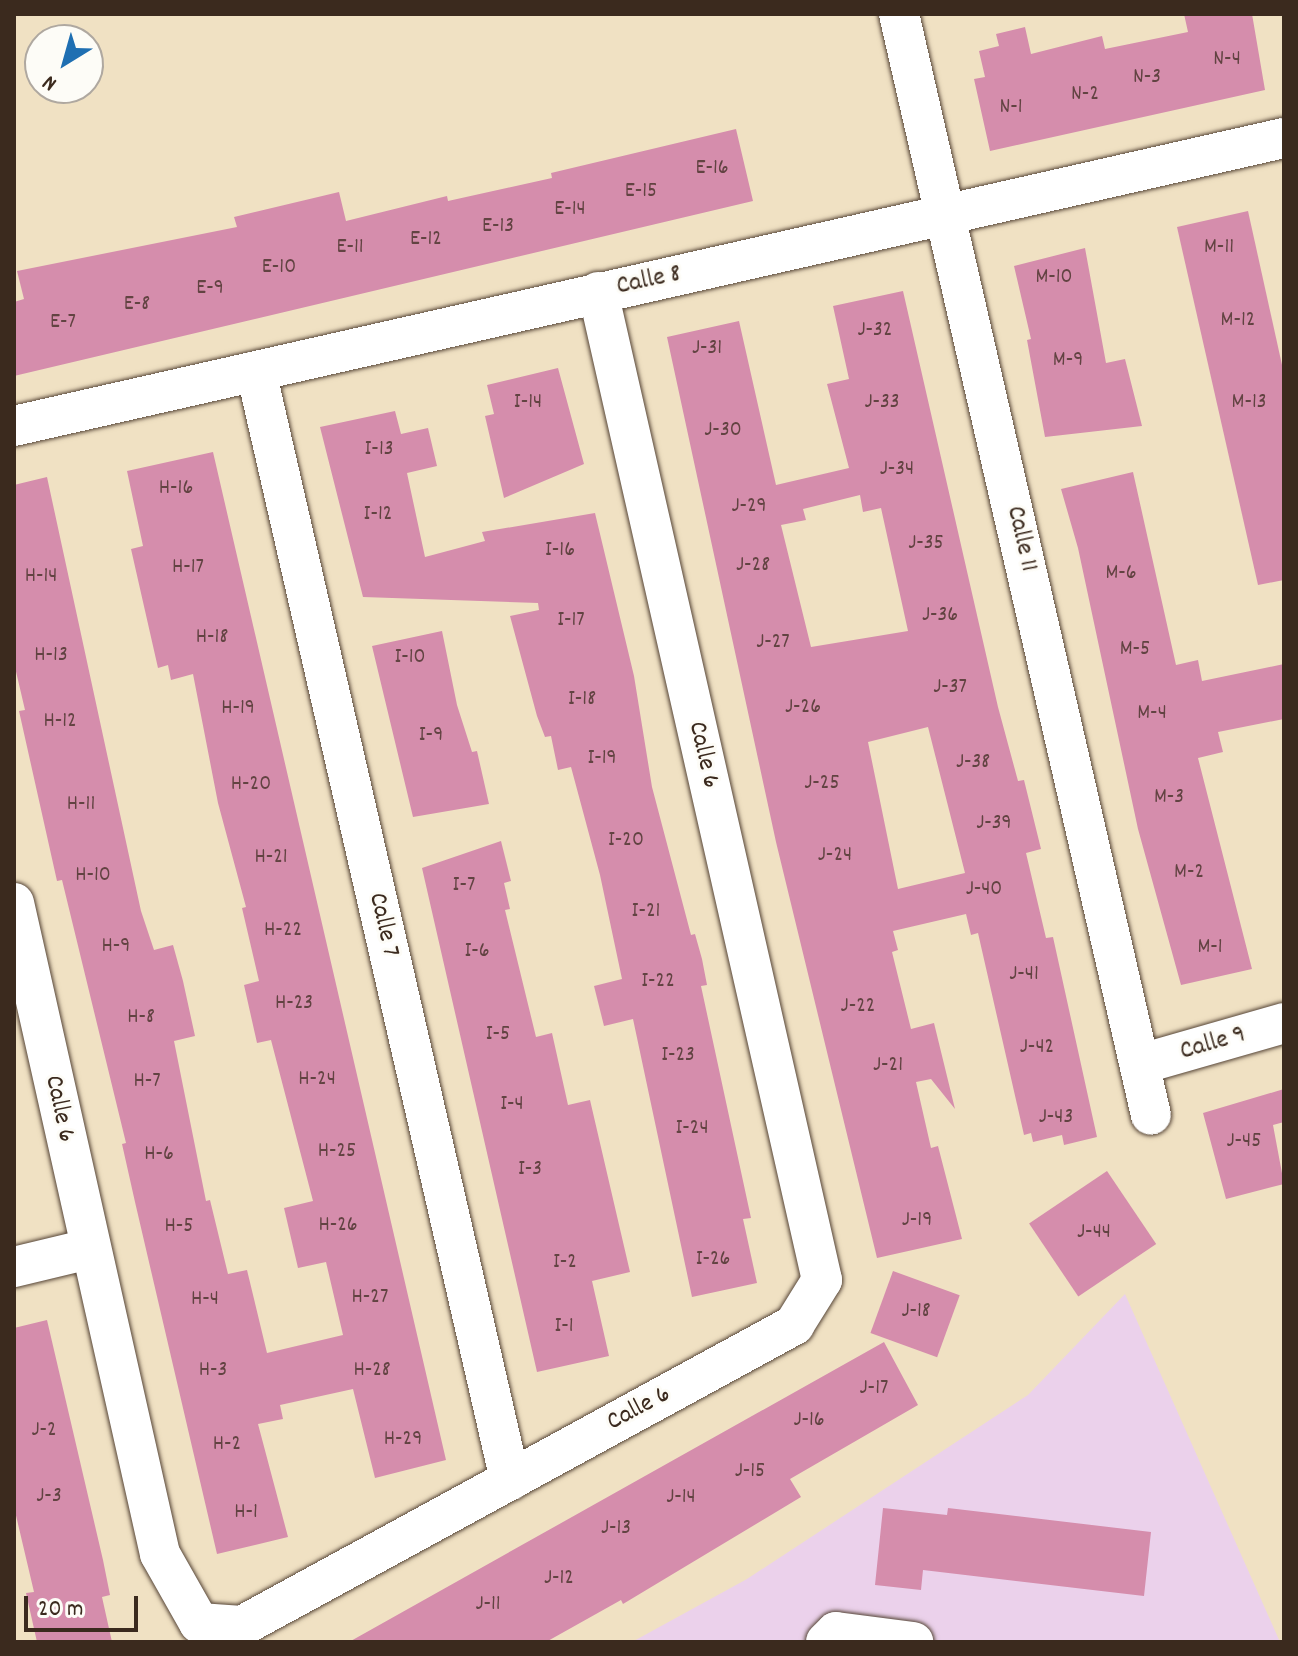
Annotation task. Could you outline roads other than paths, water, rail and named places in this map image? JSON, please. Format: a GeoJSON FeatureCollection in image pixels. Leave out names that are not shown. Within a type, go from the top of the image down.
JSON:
{"type":"FeatureCollection","features":[{"type":"Feature","properties":{"kind":"street","name":"Calle 11"},"geometry":{"type":"LineString","coordinates":[[899,14],[1151,1115]]}},
{"type":"Feature","properties":{"kind":"street","name":"Calle 8"},"geometry":{"type":"LineString","coordinates":[[14,426],[1284,138]]}},
{"type":"Feature","properties":{"kind":"street","name":"Calle 6"},"geometry":{"type":"LineString","coordinates":[[14,903],[89,1249],[160,1554],[199,1623],[242,1626],[794,1325],[822,1280],[598,292]]}},
{"type":"Feature","properties":{"kind":"street","name":"Calle 7"},"geometry":{"type":"LineString","coordinates":[[256,371],[510,1480]]}},
{"type":"Feature","properties":{"kind":"street","name":"Calle 9"},"geometry":{"type":"LineString","coordinates":[[1141,1064],[1284,1023]]}},
{"type":"Feature","properties":{"kind":"street"},"geometry":{"type":"LineString","coordinates":[[14,1267],[89,1249]]}},
{"type":"Feature","properties":{"kind":"street"},"geometry":{"type":"LineString","coordinates":[[826,1642],[836,1632],[913,1642]]}}]}
